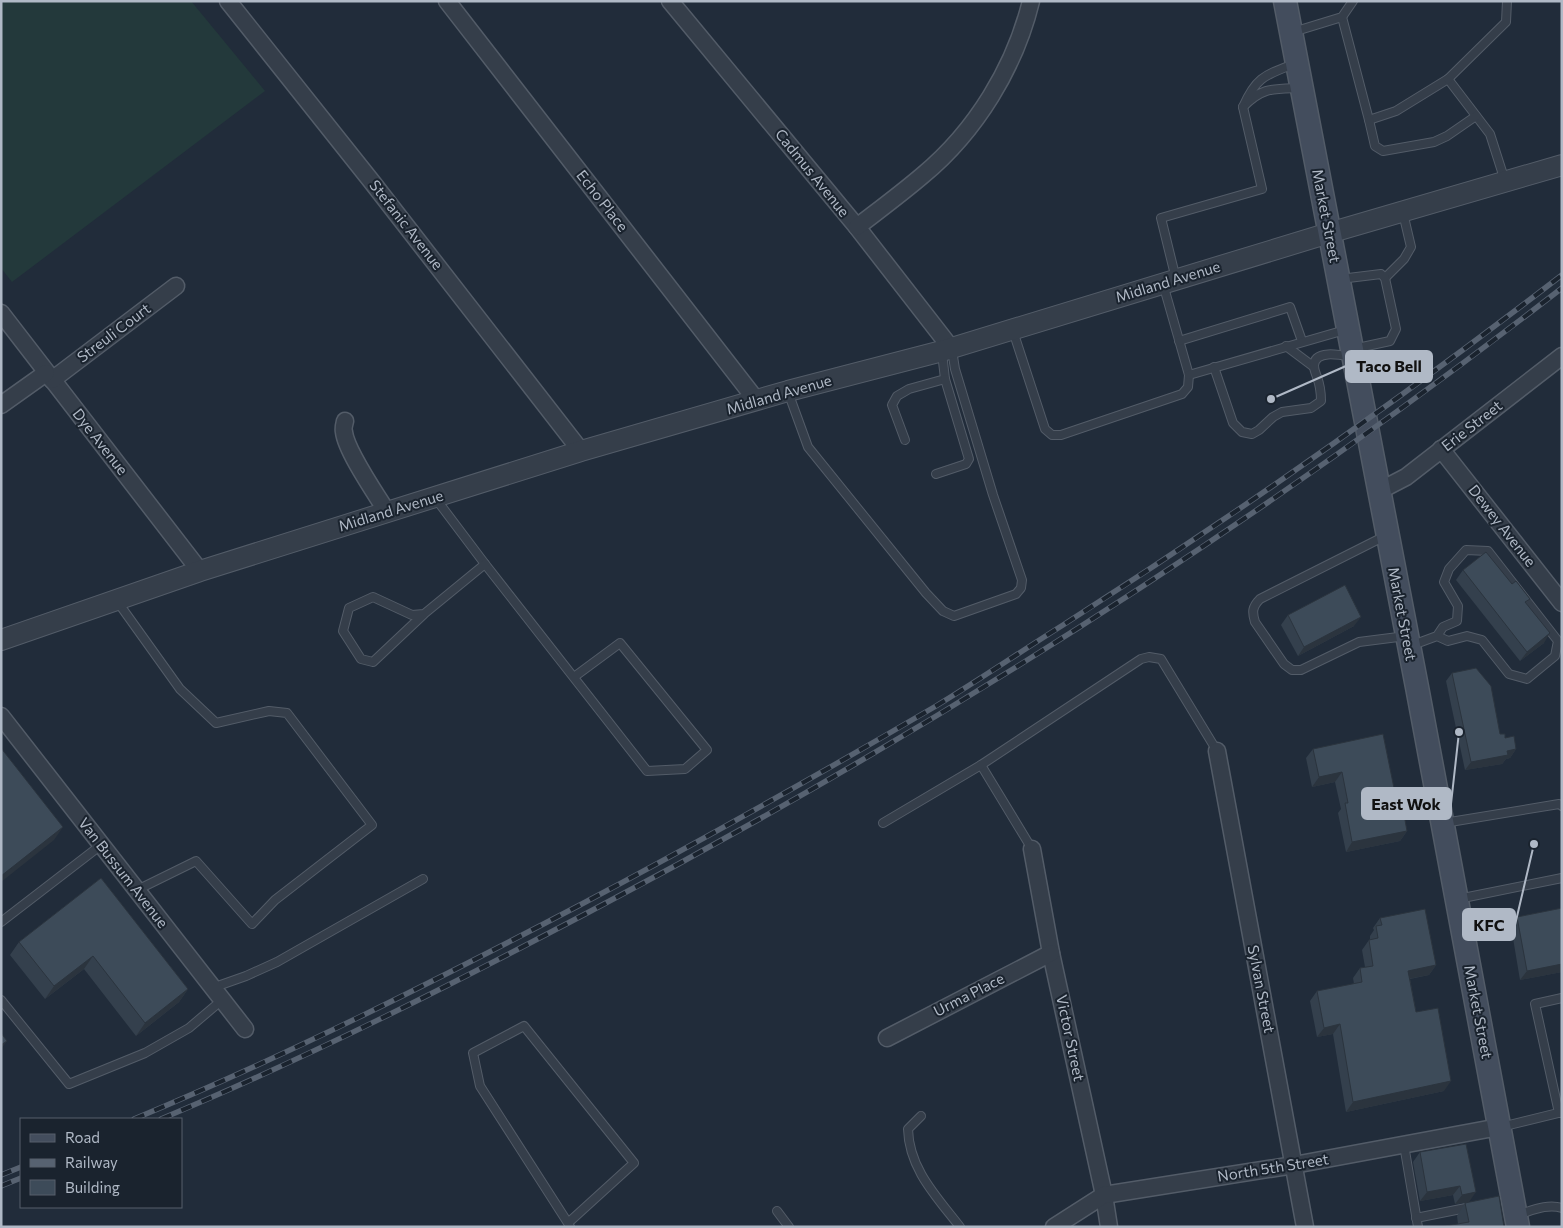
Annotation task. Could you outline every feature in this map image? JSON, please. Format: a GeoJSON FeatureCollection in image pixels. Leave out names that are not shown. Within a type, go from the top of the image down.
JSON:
{"type":"FeatureCollection","features":[{"type":"Feature","properties":{"kind":"main road","name":"Market Street"},"geometry":{"type":"LineString","coordinates":[[1285,1],[1500,1127],[1512,1210]]}},
{"type":"Feature","properties":{"kind":"street","name":"Stefanic Avenue"},"geometry":{"type":"LineString","coordinates":[[228,1],[372,182],[581,451]]}},
{"type":"Feature","properties":{"kind":"street","name":"Echo Place"},"geometry":{"type":"LineString","coordinates":[[447,1],[757,401]]}},
{"type":"Feature","properties":{"kind":"street","name":"Cadmus Avenue"},"geometry":{"type":"LineString","coordinates":[[670,1],[857,227],[946,349]]}},
{"type":"Feature","properties":{"kind":"street"},"geometry":{"type":"LineString","coordinates":[[857,227],[924,174],[950,150],[973,122],[993,92],[1013,56],[1031,1]]}},
{"type":"Feature","properties":{"kind":"street","name":"Midland Avenue"},"geometry":{"type":"LineString","coordinates":[[1,640],[200,571],[581,451],[788,391],[946,349],[1329,233],[1562,165]]}},
{"type":"Feature","properties":{"kind":"street","name":"Streuli Court"},"geometry":{"type":"LineString","coordinates":[[1,405],[49,376],[176,286]]}},
{"type":"Feature","properties":{"kind":"street","name":"Dye Avenue"},"geometry":{"type":"LineString","coordinates":[[1,313],[200,571]]}},
{"type":"Feature","properties":{"kind":"street","name":"Erie Street"},"geometry":{"type":"LineString","coordinates":[[1379,491],[1406,477],[1562,356]]}},
{"type":"Feature","properties":{"kind":"street"},"geometry":{"type":"LineString","coordinates":[[345,421],[343,431],[346,440],[387,512]]}},
{"type":"Feature","properties":{"kind":"street","name":"Dewey Avenue"},"geometry":{"type":"LineString","coordinates":[[1442,449],[1562,603]]}},
{"type":"Feature","properties":{"kind":"street","name":"Van Bussum Avenue"},"geometry":{"type":"LineString","coordinates":[[1,716],[245,1029]]}},
{"type":"Feature","properties":{"kind":"street","name":"Sylvan Street"},"geometry":{"type":"LineString","coordinates":[[1217,752],[1305,1227]]}},
{"type":"Feature","properties":{"kind":"street","name":"Victor Street"},"geometry":{"type":"LineString","coordinates":[[1032,849],[1109,1227]]}},
{"type":"Feature","properties":{"kind":"street","name":"Urma Place"},"geometry":{"type":"LineString","coordinates":[[887,1038],[1052,953]]}},
{"type":"Feature","properties":{"kind":"street","name":"North 5th Street"},"geometry":{"type":"LineString","coordinates":[[1054,1227],[1104,1195],[1294,1165],[1500,1127]]}},
{"type":"Feature","properties":{"kind":"lane"},"geometry":{"type":"LineString","coordinates":[[1290,33],[1342,17],[1353,1]]}},
{"type":"Feature","properties":{"kind":"lane"},"geometry":{"type":"LineString","coordinates":[[1369,120],[1396,111],[1448,79],[1506,22],[1507,1]]}},
{"type":"Feature","properties":{"kind":"lane"},"geometry":{"type":"LineString","coordinates":[[1342,17],[1375,146],[1383,151],[1434,142],[1447,136],[1476,116]]}},
{"type":"Feature","properties":{"kind":"lane"},"geometry":{"type":"LineString","coordinates":[[1012,329],[1045,429],[1052,435],[1061,435],[1182,394],[1188,387],[1188,375],[1179,341],[1161,218],[1262,189],[1243,107],[1250,91],[1257,82],[1270,73],[1296,63]]}},
{"type":"Feature","properties":{"kind":"lane"},"geometry":{"type":"LineString","coordinates":[[1448,79],[1490,134],[1504,181]]}},
{"type":"Feature","properties":{"kind":"lane"},"geometry":{"type":"LineString","coordinates":[[1243,107],[1254,95],[1262,92],[1276,89],[1301,88]]}},
{"type":"Feature","properties":{"kind":"lane"},"geometry":{"type":"LineString","coordinates":[[1385,278],[1404,259],[1410,247],[1403,211]]}},
{"type":"Feature","properties":{"kind":"lane"},"geometry":{"type":"LineString","coordinates":[[1188,375],[1302,341],[1351,345],[1390,341],[1396,329],[1385,278],[1381,274],[1376,273],[1338,279]]}},
{"type":"Feature","properties":{"kind":"lane"},"geometry":{"type":"LineString","coordinates":[[1179,341],[1290,307],[1302,341]]}},
{"type":"Feature","properties":{"kind":"lane"},"geometry":{"type":"LineString","coordinates":[[1214,367],[1233,423],[1242,432],[1252,434],[1260,430],[1273,417],[1282,412],[1311,408],[1318,404],[1321,401],[1314,367],[1315,361],[1325,355],[1341,355],[1351,345]]}},
{"type":"Feature","properties":{"kind":"lane"},"geometry":{"type":"LineString","coordinates":[[1286,346],[1314,367]]}},
{"type":"Feature","properties":{"kind":"lane"},"geometry":{"type":"LineString","coordinates":[[936,474],[966,464],[969,458],[945,379],[946,349]]}},
{"type":"Feature","properties":{"kind":"lane"},"geometry":{"type":"LineString","coordinates":[[788,391],[808,447],[926,593],[943,611],[954,616],[1016,594],[1021,588],[1022,580],[955,369],[946,349]]}},
{"type":"Feature","properties":{"kind":"lane"},"geometry":{"type":"LineString","coordinates":[[905,440],[892,405],[897,396],[909,389],[945,379]]}},
{"type":"Feature","properties":{"kind":"lane"},"geometry":{"type":"LineString","coordinates":[[435,497],[485,564],[647,771],[685,769],[707,750],[620,643],[574,677]]}},
{"type":"Feature","properties":{"kind":"lane"},"geometry":{"type":"LineString","coordinates":[[1387,535],[1260,599],[1254,606],[1255,622],[1284,664],[1292,670],[1301,670],[1359,642],[1408,642],[1437,636],[1448,641],[1467,636],[1482,640],[1509,674],[1527,679],[1555,656],[1558,641],[1488,551],[1466,550],[1449,569],[1444,582],[1458,606],[1457,621],[1443,627],[1437,636]]}},
{"type":"Feature","properties":{"kind":"lane"},"geometry":{"type":"LineString","coordinates":[[424,614],[412,615],[374,597],[349,608],[343,631],[361,659],[373,662],[424,614],[485,564]]}},
{"type":"Feature","properties":{"kind":"lane"},"geometry":{"type":"LineString","coordinates":[[117,601],[180,689],[216,723],[269,711],[287,713],[372,825],[275,900],[252,924],[196,861],[136,890]]}},
{"type":"Feature","properties":{"kind":"lane"},"geometry":{"type":"LineString","coordinates":[[883,823],[981,765],[1141,659],[1150,657],[1162,659],[1217,752]]}},
{"type":"Feature","properties":{"kind":"lane"},"geometry":{"type":"LineString","coordinates":[[981,765],[1032,849]]}},
{"type":"Feature","properties":{"kind":"lane"},"geometry":{"type":"LineString","coordinates":[[1442,823],[1559,804],[1562,806]]}},
{"type":"Feature","properties":{"kind":"lane"},"geometry":{"type":"LineString","coordinates":[[1,922],[101,844]]}},
{"type":"Feature","properties":{"kind":"lane"},"geometry":{"type":"LineString","coordinates":[[1456,900],[1562,878]]}},
{"type":"Feature","properties":{"kind":"lane"},"geometry":{"type":"LineString","coordinates":[[1,1000],[69,1084],[145,1054],[189,1028],[217,994],[246,976],[277,962],[423,879]]}},
{"type":"Feature","properties":{"kind":"lane"},"geometry":{"type":"LineString","coordinates":[[1500,1127],[1561,1112],[1536,1004],[1562,998]]}},
{"type":"Feature","properties":{"kind":"lane"},"geometry":{"type":"LineString","coordinates":[[524,1026],[634,1163],[569,1225],[480,1086],[473,1053],[524,1026]]}},
{"type":"Feature","properties":{"kind":"lane"},"geometry":{"type":"LineString","coordinates":[[921,1116],[908,1129],[908,1142],[912,1158],[920,1175],[960,1227]]}},
{"type":"Feature","properties":{"kind":"lane"},"geometry":{"type":"LineString","coordinates":[[1404,1145],[1418,1227]]}},
{"type":"Feature","properties":{"kind":"lane"},"geometry":{"type":"LineString","coordinates":[[1416,1218],[1484,1204]]}},
{"type":"Feature","properties":{"kind":"lane"},"geometry":{"type":"LineString","coordinates":[[1512,1210],[1555,1206],[1562,1208]]}},
{"type":"Feature","properties":{"kind":"lane"},"geometry":{"type":"LineString","coordinates":[[777,1211],[789,1227]]}},
{"type":"Feature","properties":{"kind":"green space"},"geometry":{"type":"Polygon","coordinates":[[[5,1],[191,1],[265,91],[12,282],[1,268],[1,4],[5,1]]]}},
{"type":"Feature","properties":{"kind":"building"},"geometry":{"type":"Polygon","coordinates":[[[1486,552],[1512,584],[1516,581],[1530,599],[1525,602],[1550,633],[1527,652],[1463,570],[1486,552]]]}},
{"type":"Feature","properties":{"kind":"building"},"geometry":{"type":"Polygon","coordinates":[[[1345,585],[1361,617],[1304,647],[1288,615],[1345,585]]]}},
{"type":"Feature","properties":{"kind":"building"},"geometry":{"type":"Polygon","coordinates":[[[1476,668],[1491,686],[1500,734],[1505,734],[1505,738],[1514,736],[1516,749],[1507,751],[1508,755],[1471,762],[1452,673],[1476,668]]]}},
{"type":"Feature","properties":{"kind":"building"},"geometry":{"type":"Polygon","coordinates":[[[1383,734],[1395,793],[1400,793],[1407,831],[1352,842],[1345,803],[1348,803],[1342,772],[1319,777],[1313,749],[1383,734]]]}},
{"type":"Feature","properties":{"kind":"building"},"geometry":{"type":"Polygon","coordinates":[[[1,748],[63,827],[1,876],[1,748]]]}},
{"type":"Feature","properties":{"kind":"building"},"geometry":{"type":"Polygon","coordinates":[[[101,878],[188,989],[145,1023],[93,956],[54,986],[19,942],[101,878]]]}},
{"type":"Feature","properties":{"kind":"building"},"geometry":{"type":"Polygon","coordinates":[[[1562,908],[1562,964],[1527,971],[1517,917],[1562,908]]]}},
{"type":"Feature","properties":{"kind":"building"},"geometry":{"type":"Polygon","coordinates":[[[1425,909],[1436,965],[1408,971],[1416,1012],[1438,1008],[1451,1081],[1353,1102],[1340,1024],[1324,1028],[1317,991],[1362,982],[1360,968],[1373,966],[1369,940],[1378,938],[1376,926],[1382,925],[1380,918],[1425,909]]]}},
{"type":"Feature","properties":{"kind":"building"},"geometry":{"type":"Polygon","coordinates":[[[1,1033],[7,1041],[1,1045],[1,1033]]]}},
{"type":"Feature","properties":{"kind":"building"},"geometry":{"type":"Polygon","coordinates":[[[1466,1144],[1476,1192],[1462,1195],[1460,1186],[1427,1192],[1420,1152],[1466,1144]]]}},
{"type":"Feature","properties":{"kind":"building"},"geometry":{"type":"Polygon","coordinates":[[[1499,1196],[1504,1227],[1440,1227],[1469,1222],[1465,1203],[1499,1196]]]}},
{"type":"Feature","properties":{"kind":"railway"},"geometry":{"type":"LineString","coordinates":[[136,1118],[303,1044],[524,934],[713,833],[936,706],[1127,584],[1254,499],[1440,367],[1562,275]]}},
{"type":"Feature","properties":{"kind":"railway"},"geometry":{"type":"LineString","coordinates":[[163,1118],[324,1046],[484,967],[716,843],[842,772],[966,698],[1210,542],[1329,460],[1447,375],[1562,288]]}},
{"type":"Feature","properties":{"kind":"railway"},"geometry":{"type":"LineString","coordinates":[[1,1175],[20,1167]]}},
{"type":"Feature","properties":{"kind":"railway"},"geometry":{"type":"LineString","coordinates":[[1,1186],[20,1178]]}},
{"type":"Feature","properties":{"kind":"place","name":"Taco Bell"},"geometry":{"type":"Point","coordinates":[1271,399]}},
{"type":"Feature","properties":{"kind":"place","name":"East Wok"},"geometry":{"type":"Point","coordinates":[1459,732]}},
{"type":"Feature","properties":{"kind":"place","name":"KFC"},"geometry":{"type":"Point","coordinates":[1534,844]}}]}
